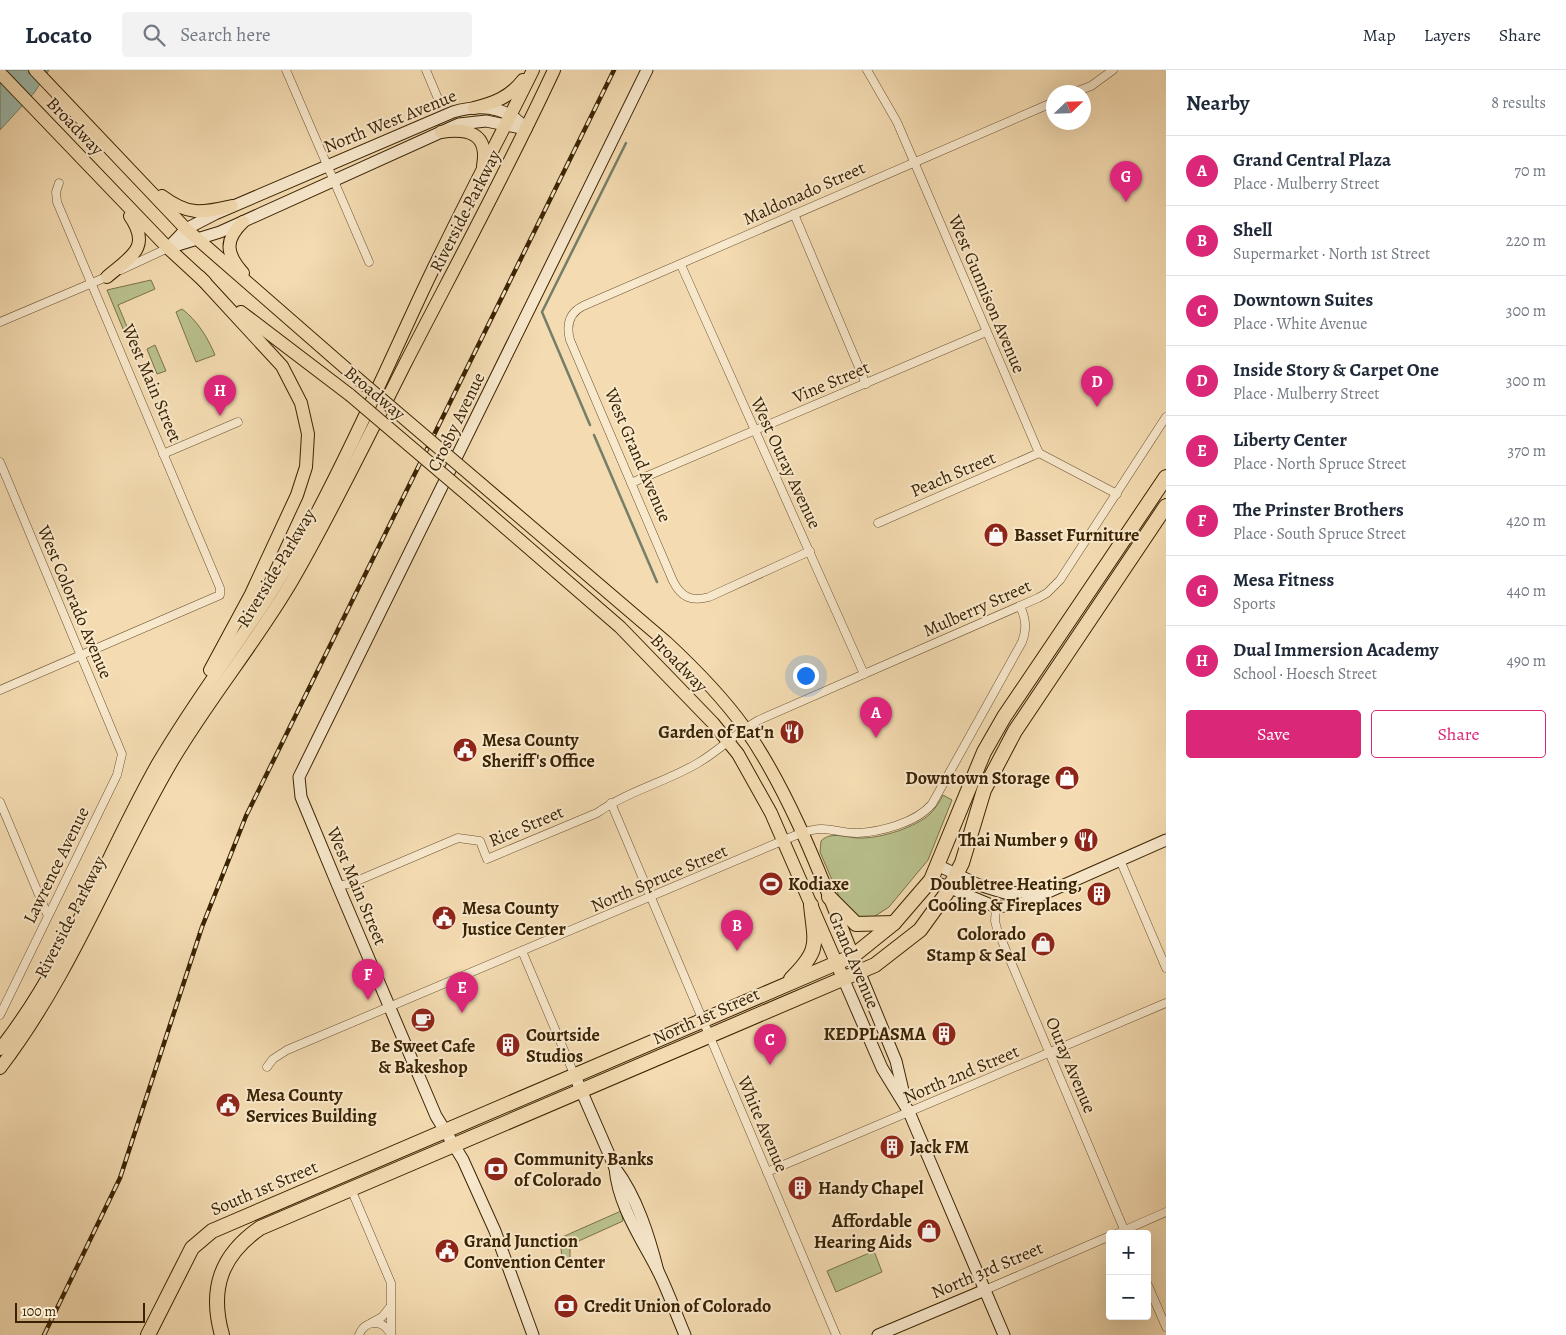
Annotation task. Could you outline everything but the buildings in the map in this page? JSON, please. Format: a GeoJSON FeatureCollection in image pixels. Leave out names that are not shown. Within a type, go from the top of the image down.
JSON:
{"type":"FeatureCollection","features":[{"type":"Feature","properties":{"kind":"highway","name":"North 1st Street"},"geometry":{"type":"LineString","coordinates":[[445,1132],[574,1074],[853,956],[894,923],[932,880],[984,752],[1004,717],[1166,477]]}},
{"type":"Feature","properties":{"kind":"highway","name":"North 1st Street"},"geometry":{"type":"LineString","coordinates":[[454,1146],[859,971],[888,957],[920,930],[957,874],[984,790],[1015,731],[1166,506]]}},
{"type":"Feature","properties":{"kind":"highway"},"geometry":{"type":"LineString","coordinates":[[829,897],[856,924],[894,923]]}},
{"type":"Feature","properties":{"kind":"highway"},"geometry":{"type":"LineString","coordinates":[[785,985],[806,964],[814,951],[815,940],[811,905]]}},
{"type":"Feature","properties":{"kind":"highway","name":"South 1st Street"},"geometry":{"type":"LineString","coordinates":[[148,1335],[192,1248],[212,1231],[445,1132]]}},
{"type":"Feature","properties":{"kind":"highway","name":"South 1st Street"},"geometry":{"type":"LineString","coordinates":[[222,1335],[217,1304],[218,1285],[224,1267],[240,1242],[260,1228],[454,1146]]}},
{"type":"Feature","properties":{"kind":"main road","name":"Broadway"},"geometry":{"type":"LineString","coordinates":[[35,70],[186,229],[692,666],[720,696],[744,728]]}},
{"type":"Feature","properties":{"kind":"main road"},"geometry":{"type":"LineString","coordinates":[[474,108],[496,102],[508,95],[532,70]]}},
{"type":"Feature","properties":{"kind":"main road","name":"Riverside Parkway"},"geometry":{"type":"LineString","coordinates":[[0,1049],[59,958],[137,801],[177,731],[270,596],[304,538],[532,70]]}},
{"type":"Feature","properties":{"kind":"main road","name":"Riverside Parkway"},"geometry":{"type":"LineString","coordinates":[[0,1068],[41,1010],[72,956],[143,814],[172,762],[273,612],[305,559],[526,129],[554,70]]}},
{"type":"Feature","properties":{"kind":"main road","name":"Broadway"},"geometry":{"type":"LineString","coordinates":[[0,73],[168,248],[246,316],[350,395],[620,627],[692,700],[728,741]]}},
{"type":"Feature","properties":{"kind":"main road"},"geometry":{"type":"LineString","coordinates":[[440,132],[462,130],[478,138],[484,153],[483,170]]}},
{"type":"Feature","properties":{"kind":"main road"},"geometry":{"type":"LineString","coordinates":[[121,160],[163,196],[182,209],[196,212],[232,206]]}},
{"type":"Feature","properties":{"kind":"main road"},"geometry":{"type":"LineString","coordinates":[[98,174],[128,213],[140,236],[136,252],[107,277]]}},
{"type":"Feature","properties":{"kind":"main road"},"geometry":{"type":"LineString","coordinates":[[243,222],[232,235],[229,246],[233,260],[270,303]]}},
{"type":"Feature","properties":{"kind":"main road"},"geometry":{"type":"LineString","coordinates":[[177,731],[247,602],[281,531],[303,479],[308,448],[306,418],[289,377],[266,348],[200,277]]}},
{"type":"Feature","properties":{"kind":"main road"},"geometry":{"type":"LineString","coordinates":[[744,728],[778,782],[829,897],[859,971]]}},
{"type":"Feature","properties":{"kind":"main road","name":"Grand Avenue"},"geometry":{"type":"LineString","coordinates":[[728,741],[761,792],[843,978]]}},
{"type":"Feature","properties":{"kind":"street"},"geometry":{"type":"LineString","coordinates":[[286,70],[369,262]]}},
{"type":"Feature","properties":{"kind":"street"},"geometry":{"type":"LineString","coordinates":[[426,70],[439,101]]}},
{"type":"Feature","properties":{"kind":"street","name":"Crosby Avenue"},"geometry":{"type":"LineString","coordinates":[[299,790],[299,777],[305,764],[538,295],[647,70]]}},
{"type":"Feature","properties":{"kind":"street","name":"West Gunnison Avenue"},"geometry":{"type":"LineString","coordinates":[[867,70],[885,97],[1039,453]]}},
{"type":"Feature","properties":{"kind":"street"},"geometry":{"type":"LineString","coordinates":[[1091,86],[1114,70]]}},
{"type":"Feature","properties":{"kind":"street","name":"Maldonado Street"},"geometry":{"type":"LineString","coordinates":[[570,318],[577,309],[1046,105]]}},
{"type":"Feature","properties":{"kind":"street","name":"North West Avenue"},"geometry":{"type":"LineString","coordinates":[[168,248],[186,229],[232,206],[442,116],[474,108],[496,109],[511,114]]}},
{"type":"Feature","properties":{"kind":"street"},"geometry":{"type":"LineString","coordinates":[[511,114],[526,129]]}},
{"type":"Feature","properties":{"kind":"street","name":"North West Avenue"},"geometry":{"type":"LineString","coordinates":[[0,322],[92,284],[168,248],[198,240],[243,222],[459,124],[478,121],[526,129]]}},
{"type":"Feature","properties":{"kind":"street","name":"West Main Street"},"geometry":{"type":"LineString","coordinates":[[59,183],[56,192],[57,202],[220,588],[220,595],[81,655]]}},
{"type":"Feature","properties":{"kind":"street"},"geometry":{"type":"LineString","coordinates":[[794,214],[866,384]]}},
{"type":"Feature","properties":{"kind":"street","name":"West Ouray Avenue"},"geometry":{"type":"LineString","coordinates":[[681,265],[754,432],[810,551],[864,674]]}},
{"type":"Feature","properties":{"kind":"street","name":"West Grand Avenue"},"geometry":{"type":"LineString","coordinates":[[570,318],[567,332],[570,340],[681,594],[692,599],[709,597],[810,551]]}},
{"type":"Feature","properties":{"kind":"street","name":"Vine Street"},"geometry":{"type":"LineString","coordinates":[[631,483],[986,332]]}},
{"type":"Feature","properties":{"kind":"street","name":"Mulberry Street"},"geometry":{"type":"LineString","coordinates":[[728,741],[744,728],[1047,593],[1060,580],[1166,417]]}},
{"type":"Feature","properties":{"kind":"street"},"geometry":{"type":"LineString","coordinates":[[163,454],[238,422]]}},
{"type":"Feature","properties":{"kind":"street"},"geometry":{"type":"LineString","coordinates":[[1039,453],[1117,494]]}},
{"type":"Feature","properties":{"kind":"street","name":"Peach Street"},"geometry":{"type":"LineString","coordinates":[[878,523],[1039,453]]}},
{"type":"Feature","properties":{"kind":"street","name":"West Colorado Avenue"},"geometry":{"type":"LineString","coordinates":[[0,462],[122,754]]}},
{"type":"Feature","properties":{"kind":"street","name":"North Spruce Street"},"geometry":{"type":"LineString","coordinates":[[268,1067],[273,1059],[287,1050],[652,898],[801,833],[818,828],[860,833],[889,828],[922,813],[930,807],[1022,642],[1025,634],[1025,618],[1020,606]]}},
{"type":"Feature","properties":{"kind":"street"},"geometry":{"type":"LineString","coordinates":[[0,690],[81,655]]}},
{"type":"Feature","properties":{"kind":"street","name":"Rice Street"},"geometry":{"type":"LineString","coordinates":[[338,886],[352,883],[458,838],[480,841],[487,860],[597,813],[611,803],[698,763],[728,741]]}},
{"type":"Feature","properties":{"kind":"street","name":"Lawrence Avenue"},"geometry":{"type":"LineString","coordinates":[[0,1015],[117,775],[122,754]]}},
{"type":"Feature","properties":{"kind":"street","name":"West Main Street"},"geometry":{"type":"LineString","coordinates":[[299,790],[436,1116],[464,1160],[494,1231],[533,1335]]}},
{"type":"Feature","properties":{"kind":"street"},"geometry":{"type":"LineString","coordinates":[[0,802],[48,914]]}},
{"type":"Feature","properties":{"kind":"street","name":"White Avenue"},"geometry":{"type":"LineString","coordinates":[[611,803],[836,1335]]}},
{"type":"Feature","properties":{"kind":"street"},"geometry":{"type":"LineString","coordinates":[[932,880],[996,907],[1021,904],[1034,900],[1048,891],[1166,840]]}},
{"type":"Feature","properties":{"kind":"street"},"geometry":{"type":"LineString","coordinates":[[1120,860],[1166,968]]}},
{"type":"Feature","properties":{"kind":"street"},"geometry":{"type":"LineString","coordinates":[[938,865],[985,888],[1005,893],[1048,891]]}},
{"type":"Feature","properties":{"kind":"street","name":"Ouray Avenue"},"geometry":{"type":"LineString","coordinates":[[996,907],[995,921],[998,929],[1125,1230]]}},
{"type":"Feature","properties":{"kind":"street"},"geometry":{"type":"LineString","coordinates":[[522,951],[615,1168],[616,1184],[643,1245],[658,1271],[685,1335]]}},
{"type":"Feature","properties":{"kind":"street","name":"Grand Avenue"},"geometry":{"type":"LineString","coordinates":[[859,971],[896,1061],[909,1112]]}},
{"type":"Feature","properties":{"kind":"street","name":"Grand Avenue"},"geometry":{"type":"LineString","coordinates":[[843,978],[882,1068],[909,1112],[1004,1335]]}},
{"type":"Feature","properties":{"kind":"street","name":"North 2nd Street"},"geometry":{"type":"LineString","coordinates":[[767,1172],[1166,1003]]}},
{"type":"Feature","properties":{"kind":"street"},"geometry":{"type":"LineString","coordinates":[[351,1189],[390,1279],[393,1292],[390,1307],[390,1335]]}},
{"type":"Feature","properties":{"kind":"street"},"geometry":{"type":"LineString","coordinates":[[1130,1230],[1166,1212]]}},
{"type":"Feature","properties":{"kind":"street","name":"North 3rd Street"},"geometry":{"type":"LineString","coordinates":[[878,1335],[1106,1238]]}},
{"type":"Feature","properties":{"kind":"street"},"geometry":{"type":"LineString","coordinates":[[1151,1292],[1166,1327]]}},
{"type":"Feature","properties":{"kind":"street"},"geometry":{"type":"LineString","coordinates":[[359,1335],[365,1326],[382,1317],[390,1307]]}},
{"type":"Feature","properties":{"kind":"street"},"geometry":{"type":"LineString","coordinates":[[371,1323],[383,1325],[390,1335]]}},
{"type":"Feature","properties":{"kind":"green space"},"geometry":{"type":"Polygon","coordinates":[[[151,280],[155,289],[118,305],[130,334],[126,336],[107,290],[151,280]]]}},
{"type":"Feature","properties":{"kind":"green space"},"geometry":{"type":"Polygon","coordinates":[[[182,309],[202,330],[215,355],[196,362],[176,312],[182,309]]]}},
{"type":"Feature","properties":{"kind":"green space"},"geometry":{"type":"Polygon","coordinates":[[[155,345],[166,371],[157,374],[147,349],[155,345]]]}},
{"type":"Feature","properties":{"kind":"green space"},"geometry":{"type":"Polygon","coordinates":[[[943,795],[952,800],[928,860],[889,907],[872,918],[860,918],[841,901],[820,852],[821,841],[835,835],[870,838],[898,831],[924,819],[938,804],[943,795]]]}},
{"type":"Feature","properties":{"kind":"green space"},"geometry":{"type":"Polygon","coordinates":[[[621,1211],[623,1221],[572,1244],[570,1258],[562,1259],[560,1238],[621,1211]]]}},
{"type":"Feature","properties":{"kind":"green space"},"geometry":{"type":"Polygon","coordinates":[[[874,1251],[882,1272],[836,1292],[827,1271],[874,1251]]]}},
{"type":"Feature","properties":{"kind":"shaded area"},"geometry":{"type":"Polygon","coordinates":[[[0,70],[49,70],[34,93],[0,130],[0,70]]]}},
{"type":"Feature","properties":{"kind":"waterway"},"geometry":{"type":"LineString","coordinates":[[590,425],[542,312],[626,143]]}},
{"type":"Feature","properties":{"kind":"waterway"},"geometry":{"type":"LineString","coordinates":[[594,435],[657,582]]}},
{"type":"Feature","properties":{"kind":"railway"},"geometry":{"type":"LineString","coordinates":[[44,1335],[120,1178],[202,927],[246,816],[614,70]]}},
{"type":"Feature","properties":{"kind":"place","name":"Mesa Fitness"},"geometry":{"type":"Point","coordinates":[1126,202]}},
{"type":"Feature","properties":{"kind":"place","name":"Inside Story & Carpet One"},"geometry":{"type":"Point","coordinates":[1097,407]}},
{"type":"Feature","properties":{"kind":"place","name":"Dual Immersion Academy"},"geometry":{"type":"Point","coordinates":[220,416]}},
{"type":"Feature","properties":{"kind":"place","name":"Basset Furniture"},"geometry":{"type":"Point","coordinates":[996,535]}},
{"type":"Feature","properties":{"kind":"place","name":"Garden of Eat'n"},"geometry":{"type":"Point","coordinates":[792,732]}},
{"type":"Feature","properties":{"kind":"place","name":"Grand Central Plaza"},"geometry":{"type":"Point","coordinates":[876,738]}},
{"type":"Feature","properties":{"kind":"place","name":"Mesa County Sheriff's Office"},"geometry":{"type":"Point","coordinates":[465,750]}},
{"type":"Feature","properties":{"kind":"place","name":"Downtown Storage"},"geometry":{"type":"Point","coordinates":[1067,778]}},
{"type":"Feature","properties":{"kind":"place","name":"Thai Number 9"},"geometry":{"type":"Point","coordinates":[1086,840]}},
{"type":"Feature","properties":{"kind":"place","name":"Kodiaxe"},"geometry":{"type":"Point","coordinates":[771,884]}},
{"type":"Feature","properties":{"kind":"place","name":"Doubletree Heating, Cooling & Fireplaces"},"geometry":{"type":"Point","coordinates":[1099,894]}},
{"type":"Feature","properties":{"kind":"place","name":"Mesa County Justice Center"},"geometry":{"type":"Point","coordinates":[444,918]}},
{"type":"Feature","properties":{"kind":"place","name":"Colorado Stamp & Seal"},"geometry":{"type":"Point","coordinates":[1043,944]}},
{"type":"Feature","properties":{"kind":"place","name":"Shell"},"geometry":{"type":"Point","coordinates":[737,951]}},
{"type":"Feature","properties":{"kind":"place","name":"The Prinster Brothers"},"geometry":{"type":"Point","coordinates":[368,1000]}},
{"type":"Feature","properties":{"kind":"place","name":"Liberty Center"},"geometry":{"type":"Point","coordinates":[462,1013]}},
{"type":"Feature","properties":{"kind":"place","name":"Be Sweet Cafe & Bakeshop"},"geometry":{"type":"Point","coordinates":[423,1020]}},
{"type":"Feature","properties":{"kind":"place","name":"KEDPLASMA"},"geometry":{"type":"Point","coordinates":[944,1034]}},
{"type":"Feature","properties":{"kind":"place","name":"Courtside Studios"},"geometry":{"type":"Point","coordinates":[508,1045]}},
{"type":"Feature","properties":{"kind":"place","name":"Downtown Suites"},"geometry":{"type":"Point","coordinates":[770,1065]}},
{"type":"Feature","properties":{"kind":"place","name":"Mesa County Services Building"},"geometry":{"type":"Point","coordinates":[228,1105]}},
{"type":"Feature","properties":{"kind":"place","name":"Jack FM"},"geometry":{"type":"Point","coordinates":[892,1147]}},
{"type":"Feature","properties":{"kind":"place","name":"Community Banks of Colorado"},"geometry":{"type":"Point","coordinates":[496,1169]}},
{"type":"Feature","properties":{"kind":"place","name":"Handy Chapel"},"geometry":{"type":"Point","coordinates":[800,1188]}},
{"type":"Feature","properties":{"kind":"place","name":"Affordable Hearing Aids"},"geometry":{"type":"Point","coordinates":[929,1231]}},
{"type":"Feature","properties":{"kind":"place","name":"Grand Junction Convention Center"},"geometry":{"type":"Point","coordinates":[447,1251]}},
{"type":"Feature","properties":{"kind":"place","name":"Credit Union of Colorado"},"geometry":{"type":"Point","coordinates":[566,1306]}}]}
